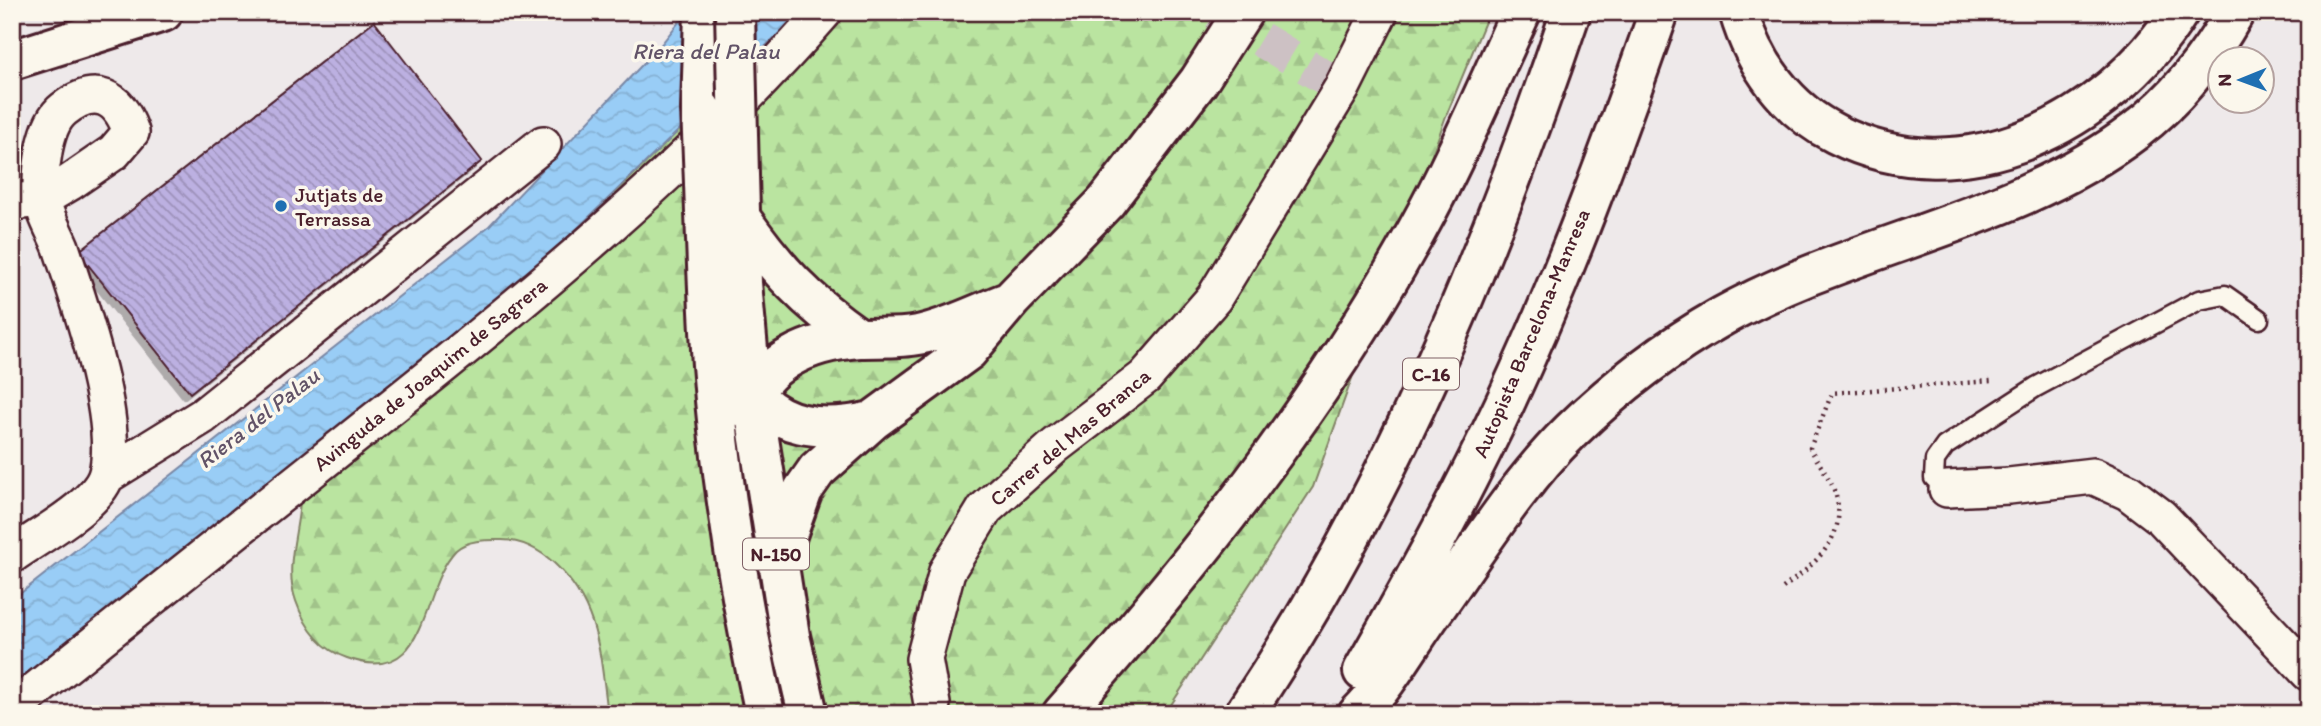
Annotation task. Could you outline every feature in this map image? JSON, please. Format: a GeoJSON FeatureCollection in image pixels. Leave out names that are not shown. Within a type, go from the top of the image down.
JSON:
{"type":"FeatureCollection","features":[{"type":"Feature","properties":{"kind":"main road"},"geometry":{"type":"LineString","coordinates":[[12,61],[163,12]]}},
{"type":"Feature","properties":{"kind":"main road","name":"N-150"},"geometry":{"type":"LineString","coordinates":[[704,12],[701,110],[721,179],[740,218],[745,338],[752,394],[790,636],[808,714]]}},
{"type":"Feature","properties":{"kind":"main road","name":"N-150"},"geometry":{"type":"LineString","coordinates":[[735,12],[721,179],[708,290],[713,379],[732,545],[765,714]]}},
{"type":"Feature","properties":{"kind":"main road"},"geometry":{"type":"LineString","coordinates":[[778,563],[803,490],[817,470],[872,421],[968,351],[1011,300],[1105,202],[1199,81],[1243,12]]}},
{"type":"Feature","properties":{"kind":"main road"},"geometry":{"type":"LineString","coordinates":[[1062,714],[1207,545],[1332,369],[1416,232],[1521,12]]}},
{"type":"Feature","properties":{"kind":"main road","name":"C-16"},"geometry":{"type":"LineString","coordinates":[[1244,714],[1294,639],[1428,381],[1494,225],[1571,12]]}},
{"type":"Feature","properties":{"kind":"main road","name":"Autopista Barcelona-Manresa"},"geometry":{"type":"LineString","coordinates":[[1335,714],[1358,681],[1422,568],[1505,402],[1570,248],[1659,12]]}},
{"type":"Feature","properties":{"kind":"main road"},"geometry":{"type":"LineString","coordinates":[[1739,12],[1753,50],[1767,73],[1800,111],[1826,129],[1877,152],[1931,159],[1981,154],[2014,145],[2087,108],[2132,72],[2154,48],[2179,12]]}},
{"type":"Feature","properties":{"kind":"main road"},"geometry":{"type":"LineString","coordinates":[[1358,714],[1530,479],[1570,432],[1631,379],[1698,331],[1773,291],[1996,205],[2093,158],[2134,132],[2163,107],[2195,74],[2235,12]]}},
{"type":"Feature","properties":{"kind":"main road"},"geometry":{"type":"LineString","coordinates":[[740,218],[788,282],[822,313],[859,338]]}},
{"type":"Feature","properties":{"kind":"main road"},"geometry":{"type":"LineString","coordinates":[[708,290],[733,359],[752,394],[787,421],[815,428],[841,428],[872,421]]}},
{"type":"Feature","properties":{"kind":"main road"},"geometry":{"type":"LineString","coordinates":[[732,545],[740,431],[752,394],[777,363],[804,349],[859,338],[916,336],[938,330],[1011,300]]}},
{"type":"Feature","properties":{"kind":"street","name":"Avinguda de Joaquim de Sagrera"},"geometry":{"type":"LineString","coordinates":[[12,709],[490,329],[661,178],[787,55],[824,12]]}},
{"type":"Feature","properties":{"kind":"street","name":"Carrer del Mas Branca"},"geometry":{"type":"LineString","coordinates":[[932,704],[924,659],[947,571],[985,509],[1055,446],[1145,377],[1214,298],[1334,83],[1380,12]]}},
{"type":"Feature","properties":{"kind":"street"},"geometry":{"type":"LineString","coordinates":[[12,555],[87,502],[106,476],[203,416],[543,144]]}},
{"type":"Feature","properties":{"kind":"street"},"geometry":{"type":"LineString","coordinates":[[27,201],[77,297],[107,412],[111,443],[106,476]]}},
{"type":"Feature","properties":{"kind":"street"},"geometry":{"type":"LineString","coordinates":[[1947,489],[2009,486],[2093,476],[2128,492],[2161,517],[2309,673]]}},
{"type":"Feature","properties":{"kind":"lane"},"geometry":{"type":"LineString","coordinates":[[1947,489],[1934,478],[1935,460],[1945,446],[2055,377],[2199,300],[2225,295],[2259,319]]}},
{"type":"Feature","properties":{"kind":"path"},"geometry":{"type":"LineString","coordinates":[[1783,588],[1819,560],[1836,532],[1836,496],[1810,448],[1832,393],[2055,377]]}},
{"type":"Feature","properties":{"kind":"green space"},"geometry":{"type":"Polygon","coordinates":[[[801,12],[1489,12],[1446,116],[1313,487],[1165,714],[608,714],[600,652],[581,597],[569,579],[549,558],[530,547],[509,540],[478,541],[456,550],[444,567],[419,630],[408,647],[394,659],[374,664],[347,658],[321,643],[300,611],[291,576],[300,496],[295,464],[557,249],[801,12]]]}},
{"type":"Feature","properties":{"kind":"water","name":"Riera del Palau"},"geometry":{"type":"Polygon","coordinates":[[[687,12],[801,12],[556,249],[295,464],[12,686],[12,600],[489,226],[659,47],[687,12]]]}},
{"type":"Feature","properties":{"kind":"building","name":"Jutjats de Terrassa"},"geometry":{"type":"Polygon","coordinates":[[[374,21],[482,161],[190,393],[78,252],[374,21]]]}},
{"type":"Feature","properties":{"kind":"tunnel"},"geometry":{"type":"LineString","coordinates":[[1215,12],[1326,78]]}},
{"type":"Feature","properties":{"kind":"place","name":"Jutjats de Terrassa"},"geometry":{"type":"Point","coordinates":[281,206]}}]}
